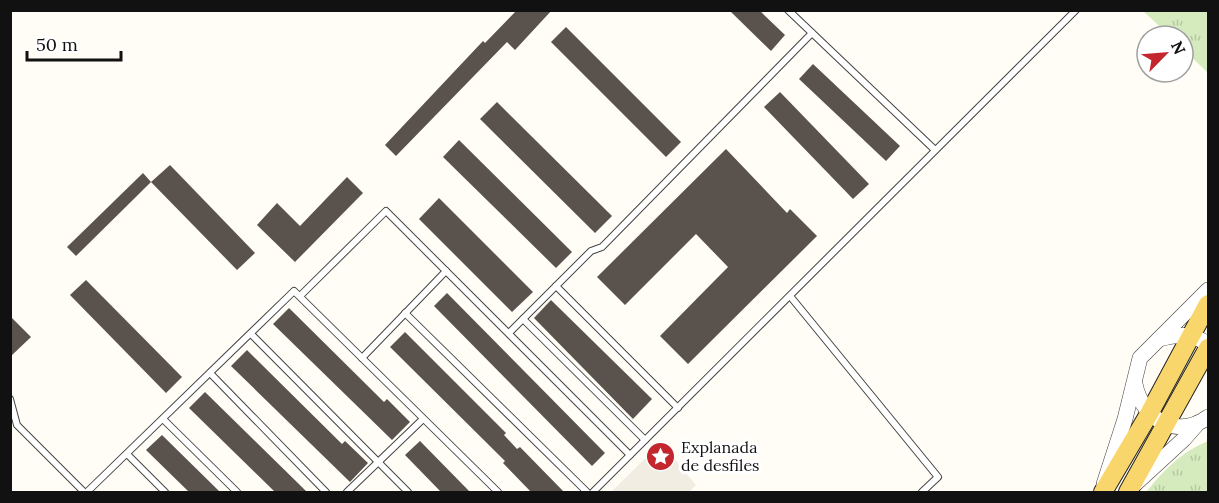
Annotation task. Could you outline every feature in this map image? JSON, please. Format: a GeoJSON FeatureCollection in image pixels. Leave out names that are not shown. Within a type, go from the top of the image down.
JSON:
{"type":"FeatureCollection","features":[{"type":"Feature","properties":{"kind":"main road"},"geometry":{"type":"LineString","coordinates":[[1129,491],[1191,336],[1209,304]]}},
{"type":"Feature","properties":{"kind":"main road"},"geometry":{"type":"LineString","coordinates":[[1103,492],[1209,346]]}},
{"type":"Feature","properties":{"kind":"street"},"geometry":{"type":"LineString","coordinates":[[1103,492],[1140,358],[1209,290]]}},
{"type":"Feature","properties":{"kind":"street"},"geometry":{"type":"LineString","coordinates":[[1159,339],[1175,334],[1191,336],[1209,346]]}},
{"type":"Feature","properties":{"kind":"street"},"geometry":{"type":"LineString","coordinates":[[1134,384],[1142,406],[1157,419],[1187,426],[1205,420]]}},
{"type":"Feature","properties":{"kind":"street"},"geometry":{"type":"LineString","coordinates":[[1129,491],[1205,420]]}},
{"type":"Feature","properties":{"kind":"lane"},"geometry":{"type":"LineString","coordinates":[[788,10],[935,150]]}},
{"type":"Feature","properties":{"kind":"lane"},"geometry":{"type":"LineString","coordinates":[[592,492],[1076,10]]}},
{"type":"Feature","properties":{"kind":"lane"},"geometry":{"type":"LineString","coordinates":[[509,333],[591,251],[602,248],[812,33]]}},
{"type":"Feature","properties":{"kind":"lane"},"geometry":{"type":"LineString","coordinates":[[300,296],[386,211],[630,455]]}},
{"type":"Feature","properties":{"kind":"lane"},"geometry":{"type":"LineString","coordinates":[[362,358],[446,271]]}},
{"type":"Feature","properties":{"kind":"lane"},"geometry":{"type":"LineString","coordinates":[[556,286],[678,408]]}},
{"type":"Feature","properties":{"kind":"lane"},"geometry":{"type":"LineString","coordinates":[[10,399],[17,425],[86,492],[294,291],[498,492]]}},
{"type":"Feature","properties":{"kind":"lane"},"geometry":{"type":"LineString","coordinates":[[790,296],[938,477],[922,492]]}},
{"type":"Feature","properties":{"kind":"lane"},"geometry":{"type":"LineString","coordinates":[[405,313],[587,492]]}},
{"type":"Feature","properties":{"kind":"lane"},"geometry":{"type":"LineString","coordinates":[[523,319],[645,440]]}},
{"type":"Feature","properties":{"kind":"lane"},"geometry":{"type":"LineString","coordinates":[[251,334],[408,492]]}},
{"type":"Feature","properties":{"kind":"lane"},"geometry":{"type":"LineString","coordinates":[[210,374],[326,492]]}},
{"type":"Feature","properties":{"kind":"lane"},"geometry":{"type":"LineString","coordinates":[[163,419],[237,492]]}},
{"type":"Feature","properties":{"kind":"lane"},"geometry":{"type":"LineString","coordinates":[[348,492],[423,419]]}},
{"type":"Feature","properties":{"kind":"lane"},"geometry":{"type":"LineString","coordinates":[[127,454],[165,492]]}},
{"type":"Feature","properties":{"kind":"green space"},"geometry":{"type":"Polygon","coordinates":[[[1143,11],[1208,11],[1208,73],[1195,61],[1195,24],[1157,24],[1143,11]]]}},
{"type":"Feature","properties":{"kind":"green space"},"geometry":{"type":"Polygon","coordinates":[[[1208,441],[1208,492],[1146,492],[1174,462],[1198,445],[1208,441]]]}},
{"type":"Feature","properties":{"kind":"shaded area","name":"Explanada de desfiles"},"geometry":{"type":"Polygon","coordinates":[[[661,443],[696,485],[689,492],[611,492],[661,443]]]}},
{"type":"Feature","properties":{"kind":"building"},"geometry":{"type":"Polygon","coordinates":[[[517,10],[552,10],[515,50],[507,42],[396,156],[385,145],[483,41],[485,43],[517,10]]]}},
{"type":"Feature","properties":{"kind":"building"},"geometry":{"type":"Polygon","coordinates":[[[729,10],[759,10],[785,35],[771,51],[729,10]]]}},
{"type":"Feature","properties":{"kind":"building"},"geometry":{"type":"Polygon","coordinates":[[[566,27],[681,142],[666,157],[551,42],[566,27]]]}},
{"type":"Feature","properties":{"kind":"building"},"geometry":{"type":"Polygon","coordinates":[[[813,64],[900,146],[886,161],[799,79],[813,64]]]}},
{"type":"Feature","properties":{"kind":"building"},"geometry":{"type":"Polygon","coordinates":[[[780,92],[869,184],[853,199],[764,107],[780,92]]]}},
{"type":"Feature","properties":{"kind":"building"},"geometry":{"type":"Polygon","coordinates":[[[497,102],[612,216],[595,233],[480,119],[497,102]]]}},
{"type":"Feature","properties":{"kind":"building"},"geometry":{"type":"Polygon","coordinates":[[[459,140],[572,252],[556,268],[443,157],[459,140]]]}},
{"type":"Feature","properties":{"kind":"building"},"geometry":{"type":"Polygon","coordinates":[[[726,149],[787,213],[790,209],[817,236],[688,364],[660,336],[728,267],[696,234],[625,305],[597,277],[726,149]]]}},
{"type":"Feature","properties":{"kind":"building"},"geometry":{"type":"Polygon","coordinates":[[[170,165],[255,253],[237,270],[151,182],[170,165]]]}},
{"type":"Feature","properties":{"kind":"building"},"geometry":{"type":"Polygon","coordinates":[[[143,173],[151,182],[76,256],[67,247],[143,173]]]}},
{"type":"Feature","properties":{"kind":"building"},"geometry":{"type":"Polygon","coordinates":[[[347,177],[363,193],[295,262],[257,225],[277,203],[300,226],[347,177]]]}},
{"type":"Feature","properties":{"kind":"building"},"geometry":{"type":"Polygon","coordinates":[[[439,198],[533,292],[512,312],[419,219],[439,198]]]}},
{"type":"Feature","properties":{"kind":"building"},"geometry":{"type":"Polygon","coordinates":[[[86,280],[182,377],[166,393],[70,295],[86,280]]]}},
{"type":"Feature","properties":{"kind":"building"},"geometry":{"type":"Polygon","coordinates":[[[447,293],[605,453],[592,466],[434,306],[447,293]]]}},
{"type":"Feature","properties":{"kind":"building"},"geometry":{"type":"Polygon","coordinates":[[[551,300],[652,399],[633,419],[534,318],[551,300]]]}},
{"type":"Feature","properties":{"kind":"building"},"geometry":{"type":"Polygon","coordinates":[[[289,308],[384,402],[387,399],[410,422],[392,440],[273,324],[289,308]]]}},
{"type":"Feature","properties":{"kind":"building"},"geometry":{"type":"Polygon","coordinates":[[[10,316],[31,337],[10,357],[10,316]]]}},
{"type":"Feature","properties":{"kind":"building"},"geometry":{"type":"Polygon","coordinates":[[[405,332],[506,433],[504,435],[517,449],[520,447],[564,492],[531,492],[503,463],[505,461],[390,347],[405,332]]]}},
{"type":"Feature","properties":{"kind":"building"},"geometry":{"type":"Polygon","coordinates":[[[247,350],[342,444],[345,441],[368,463],[350,482],[231,366],[247,350]]]}},
{"type":"Feature","properties":{"kind":"building"},"geometry":{"type":"Polygon","coordinates":[[[205,392],[307,492],[275,492],[189,408],[205,392]]]}},
{"type":"Feature","properties":{"kind":"building"},"geometry":{"type":"Polygon","coordinates":[[[162,435],[220,492],[189,492],[146,450],[162,435]]]}},
{"type":"Feature","properties":{"kind":"building"},"geometry":{"type":"Polygon","coordinates":[[[420,441],[470,492],[441,492],[405,455],[420,441]]]}},
{"type":"Feature","properties":{"kind":"place","name":"Explanada de desfiles"},"geometry":{"type":"Point","coordinates":[660,456]}}]}
